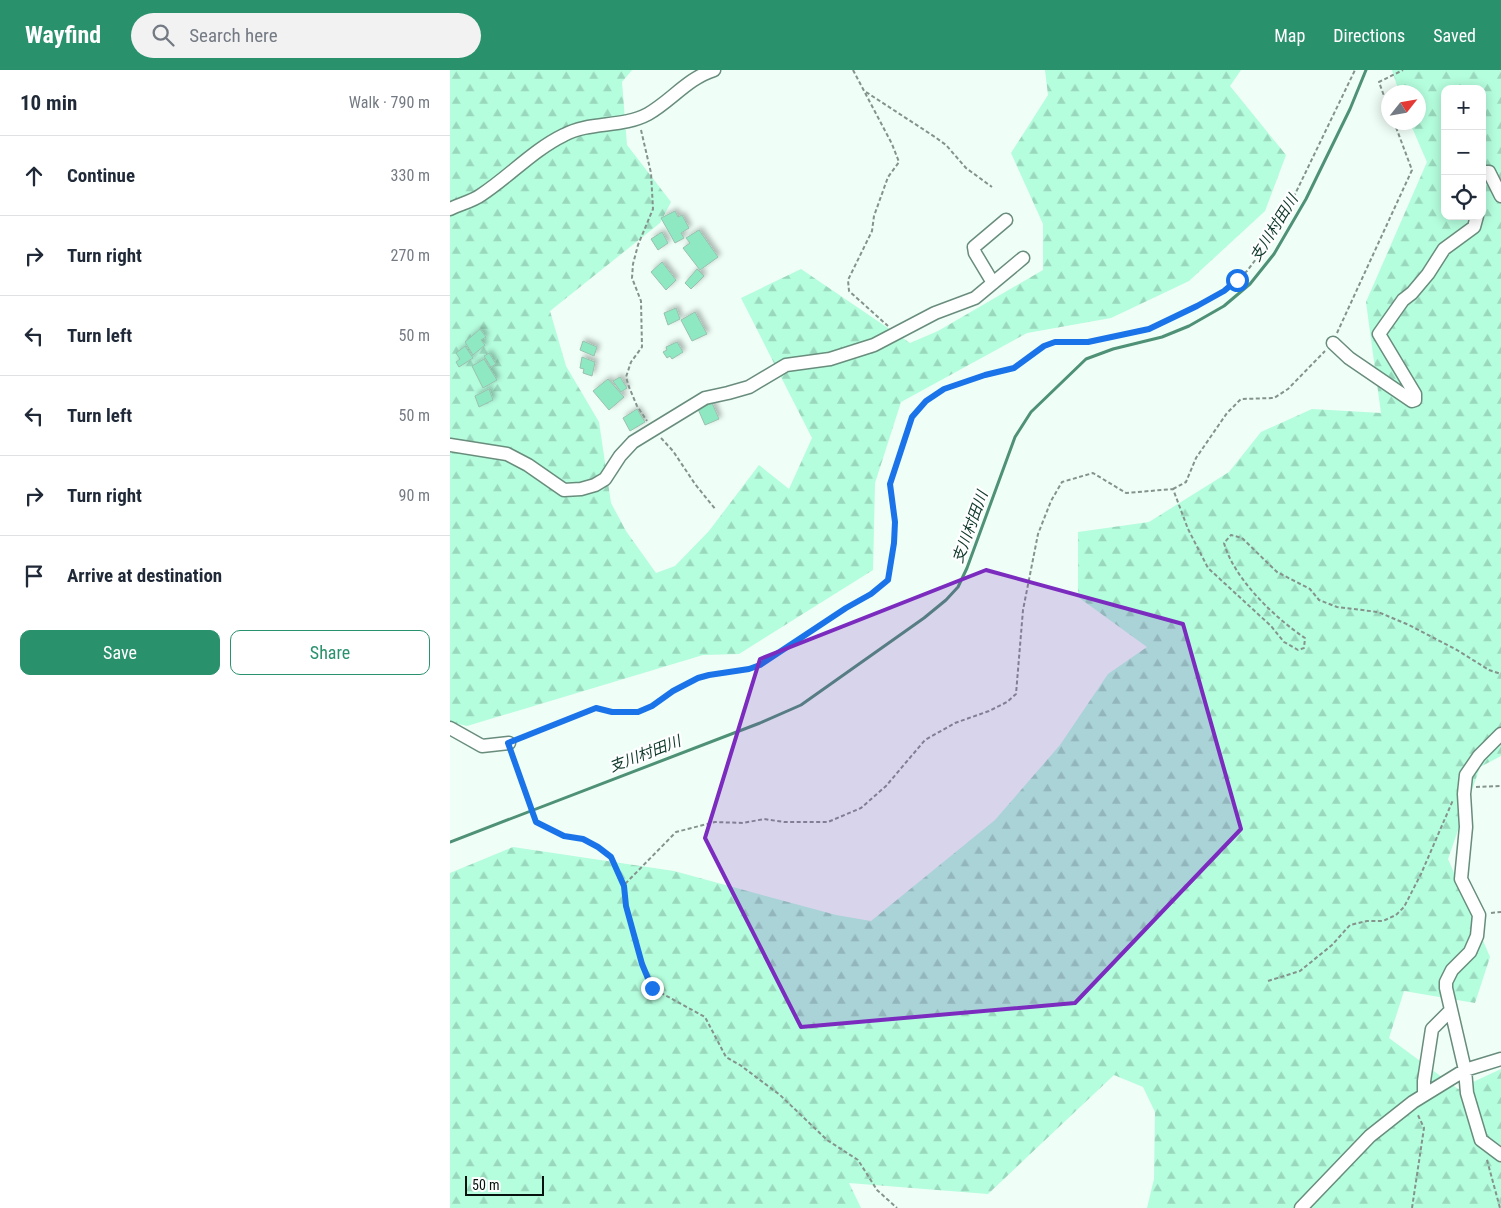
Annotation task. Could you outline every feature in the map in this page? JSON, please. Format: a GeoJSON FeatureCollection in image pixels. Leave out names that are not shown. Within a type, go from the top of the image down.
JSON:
{"type":"FeatureCollection","features":[{"type":"Feature","properties":{"kind":"street"},"geometry":{"type":"LineString","coordinates":[[688,84],[693,70]]}},
{"type":"Feature","properties":{"kind":"street"},"geometry":{"type":"LineString","coordinates":[[450,208],[480,196],[517,166],[562,136],[576,129],[623,123],[648,114],[702,74],[714,70]]}},
{"type":"Feature","properties":{"kind":"street"},"geometry":{"type":"LineString","coordinates":[[1486,172],[1489,172],[1501,196]]}},
{"type":"Feature","properties":{"kind":"street"},"geometry":{"type":"LineString","coordinates":[[993,283],[975,253],[974,247],[1006,220]]}},
{"type":"Feature","properties":{"kind":"street"},"geometry":{"type":"LineString","coordinates":[[1333,343],[1349,358],[1369,372],[1412,401],[1415,400],[1415,394],[1379,334],[1403,300],[1412,293],[1428,274],[1444,250],[1474,227],[1476,220]]}},
{"type":"Feature","properties":{"kind":"street"},"geometry":{"type":"LineString","coordinates":[[450,444],[507,454],[528,464],[564,490],[581,489],[595,485],[605,479],[620,456],[633,442],[705,398],[749,387],[786,366],[830,359],[874,345],[935,313],[975,298],[1023,258]]}},
{"type":"Feature","properties":{"kind":"street"},"geometry":{"type":"LineString","coordinates":[[450,728],[482,746],[508,743]]}},
{"type":"Feature","properties":{"kind":"street"},"geometry":{"type":"LineString","coordinates":[[1501,734],[1479,756],[1466,775],[1466,827],[1461,879],[1479,916],[1477,936],[1470,952],[1452,970],[1446,982],[1465,1070],[1467,1093],[1481,1140],[1501,1155]]}},
{"type":"Feature","properties":{"kind":"street"},"geometry":{"type":"LineString","coordinates":[[1424,1096],[1424,1081],[1432,1029],[1451,1010]]}},
{"type":"Feature","properties":{"kind":"street"},"geometry":{"type":"LineString","coordinates":[[1301,1208],[1370,1136],[1413,1102],[1465,1070],[1501,1059]]}},
{"type":"Feature","properties":{"kind":"path"},"geometry":{"type":"LineString","coordinates":[[853,70],[892,144],[899,162],[888,177],[874,216],[872,232],[848,280],[849,291],[895,333]]}},
{"type":"Feature","properties":{"kind":"path"},"geometry":{"type":"LineString","coordinates":[[897,1208],[877,1190],[858,1160],[827,1140],[780,1095],[740,1065],[726,1057],[705,1017],[652,988],[642,964],[626,906],[624,886],[611,857],[583,839],[564,836],[536,822],[508,743],[596,708],[612,712],[638,712],[652,706],[673,691],[698,678],[749,669],[760,665],[884,584],[888,580],[894,543],[895,522],[890,484],[912,417],[926,401],[944,389],[985,375],[1014,368],[1044,346],[1055,342],[1088,342],[1149,329],[1224,291],[1247,271],[1269,242],[1285,215],[1355,70]]}},
{"type":"Feature","properties":{"kind":"path"},"geometry":{"type":"LineString","coordinates":[[1381,88],[1379,82],[1404,70]]}},
{"type":"Feature","properties":{"kind":"path"},"geometry":{"type":"LineString","coordinates":[[864,91],[941,141],[966,168],[992,187]]}},
{"type":"Feature","properties":{"kind":"path"},"geometry":{"type":"LineString","coordinates":[[637,118],[644,137],[653,209],[638,245],[633,264],[632,278],[641,301],[642,347],[630,362],[626,376],[637,406],[653,430],[673,451],[695,484],[716,510]]}},
{"type":"Feature","properties":{"kind":"path"},"geometry":{"type":"LineString","coordinates":[[624,886],[676,832],[715,822],[743,823],[764,819],[784,822],[828,822],[861,808],[886,786],[925,740],[955,723],[989,711],[1007,702],[1016,694],[1023,610],[1038,534],[1051,501],[1062,482],[1093,473],[1126,493],[1173,489],[1186,482],[1196,458],[1227,413],[1241,399],[1274,398],[1288,390],[1333,343],[1412,170],[1397,130]]}},
{"type":"Feature","properties":{"kind":"path"},"geometry":{"type":"LineString","coordinates":[[1173,489],[1188,529],[1208,568],[1271,626],[1284,642],[1298,650],[1304,648],[1305,638],[1289,627],[1265,604],[1239,572],[1227,553],[1224,543],[1231,535],[1242,538],[1278,572],[1310,590],[1319,600],[1337,607],[1378,612],[1409,625],[1457,650],[1489,670],[1501,674]]}},
{"type":"Feature","properties":{"kind":"path"},"geometry":{"type":"LineString","coordinates":[[1268,981],[1300,972],[1332,945],[1350,926],[1383,921],[1396,915],[1404,907],[1422,874],[1456,793],[1465,787],[1501,786]]}},
{"type":"Feature","properties":{"kind":"path"},"geometry":{"type":"LineString","coordinates":[[1412,1208],[1424,1128],[1413,1102]]}},
{"type":"Feature","properties":{"kind":"path"},"geometry":{"type":"LineString","coordinates":[[1481,1140],[1500,1208]]}},
{"type":"Feature","properties":{"kind":"highlighted area"},"geometry":{"type":"Polygon","coordinates":[[[986,570],[1183,624],[1241,829],[1075,1003],[801,1027],[705,838],[760,659],[986,570]]]}},
{"type":"Feature","properties":{"kind":"green space"},"geometry":{"type":"Polygon","coordinates":[[[450,70],[632,70],[622,82],[627,145],[671,202],[660,223],[550,311],[566,366],[599,422],[611,503],[626,531],[656,573],[675,566],[709,531],[759,465],[789,489],[812,438],[741,298],[801,269],[910,343],[938,331],[1043,270],[1043,224],[1011,153],[1048,95],[1045,70],[1241,70],[1230,86],[1286,155],[1265,211],[1189,281],[1111,318],[1027,333],[901,402],[875,483],[873,570],[739,654],[703,655],[467,726],[450,722],[450,70]]]}},
{"type":"Feature","properties":{"kind":"green space"},"geometry":{"type":"Polygon","coordinates":[[[1392,70],[1501,70],[1501,756],[1480,767],[1448,859],[1490,957],[1475,1003],[1404,991],[1389,1038],[1458,1089],[1501,1069],[1501,1208],[1147,1208],[1154,1179],[1155,1112],[1143,1087],[1114,1075],[988,1194],[849,1183],[861,1208],[450,1208],[450,873],[513,847],[674,871],[836,915],[871,921],[995,820],[1060,745],[1108,674],[1147,647],[1078,597],[1078,532],[1149,522],[1229,472],[1261,432],[1312,409],[1381,413],[1366,302],[1427,162],[1413,130],[1426,130],[1426,85],[1397,85],[1392,70]]]}},
{"type":"Feature","properties":{"kind":"building"},"geometry":{"type":"Polygon","coordinates":[[[675,211],[678,217],[682,215],[689,228],[681,233],[684,238],[675,243],[661,218],[675,211]]]}},
{"type":"Feature","properties":{"kind":"building"},"geometry":{"type":"Polygon","coordinates":[[[699,230],[718,257],[700,270],[683,248],[690,243],[686,238],[699,230]]]}},
{"type":"Feature","properties":{"kind":"building"},"geometry":{"type":"Polygon","coordinates":[[[662,232],[668,243],[658,250],[651,239],[662,232]]]}},
{"type":"Feature","properties":{"kind":"building"},"geometry":{"type":"Polygon","coordinates":[[[662,262],[676,280],[666,290],[651,272],[662,262]]]}},
{"type":"Feature","properties":{"kind":"building"},"geometry":{"type":"Polygon","coordinates":[[[697,269],[704,276],[691,289],[685,283],[697,269]]]}},
{"type":"Feature","properties":{"kind":"building"},"geometry":{"type":"Polygon","coordinates":[[[676,308],[680,319],[668,325],[664,313],[676,308]]]}},
{"type":"Feature","properties":{"kind":"building"},"geometry":{"type":"Polygon","coordinates":[[[695,312],[707,334],[692,341],[681,320],[695,312]]]}},
{"type":"Feature","properties":{"kind":"building"},"geometry":{"type":"Polygon","coordinates":[[[480,329],[486,337],[481,340],[485,345],[473,355],[465,342],[480,329]]]}},
{"type":"Feature","properties":{"kind":"building"},"geometry":{"type":"Polygon","coordinates":[[[583,341],[597,347],[594,356],[580,350],[583,341]]]}},
{"type":"Feature","properties":{"kind":"building"},"geometry":{"type":"Polygon","coordinates":[[[677,342],[683,352],[672,359],[670,356],[667,358],[663,352],[667,350],[666,347],[677,342]]]}},
{"type":"Feature","properties":{"kind":"building"},"geometry":{"type":"Polygon","coordinates":[[[465,346],[473,358],[459,367],[456,362],[460,359],[456,353],[465,346]]]}},
{"type":"Feature","properties":{"kind":"building"},"geometry":{"type":"Polygon","coordinates":[[[489,353],[496,364],[491,367],[484,356],[489,353]]]}},
{"type":"Feature","properties":{"kind":"building"},"geometry":{"type":"Polygon","coordinates":[[[582,357],[595,362],[592,376],[583,373],[584,369],[580,368],[582,357]]]}},
{"type":"Feature","properties":{"kind":"building"},"geometry":{"type":"Polygon","coordinates":[[[484,359],[497,380],[483,388],[472,366],[484,359]]]}},
{"type":"Feature","properties":{"kind":"building"},"geometry":{"type":"Polygon","coordinates":[[[620,377],[627,388],[621,392],[613,381],[620,377]]]}},
{"type":"Feature","properties":{"kind":"building"},"geometry":{"type":"Polygon","coordinates":[[[608,379],[624,397],[609,410],[593,391],[608,379]]]}},
{"type":"Feature","properties":{"kind":"building"},"geometry":{"type":"Polygon","coordinates":[[[489,389],[493,400],[479,407],[475,396],[489,389]]]}},
{"type":"Feature","properties":{"kind":"building"},"geometry":{"type":"Polygon","coordinates":[[[712,403],[719,419],[705,425],[698,409],[712,403]]]}},
{"type":"Feature","properties":{"kind":"building"},"geometry":{"type":"Polygon","coordinates":[[[637,409],[645,422],[630,431],[623,418],[637,409]]]}},
{"type":"Feature","properties":{"kind":"waterway","name":"支川村田川"},"geometry":{"type":"LineString","coordinates":[[450,842],[760,723],[801,705],[924,618],[946,600],[958,587],[967,568],[1015,437],[1031,412],[1086,359],[1113,349],[1162,337],[1189,326],[1224,306],[1250,284],[1274,254],[1306,199],[1350,109],[1366,70]]}},
{"type":"Feature","properties":{"kind":"route"},"geometry":{"type":"LineString","coordinates":[[652,988],[642,964],[626,906],[624,886],[611,857],[583,839],[564,836],[536,822],[508,743],[596,708],[612,712],[638,712],[652,706],[673,691],[698,678],[749,669],[760,665],[846,608],[871,594],[888,580],[894,543],[895,522],[890,484],[912,417],[926,401],[944,389],[985,375],[1014,368],[1044,346],[1055,342],[1088,342],[1149,329],[1224,291],[1237,280]]}}]}
